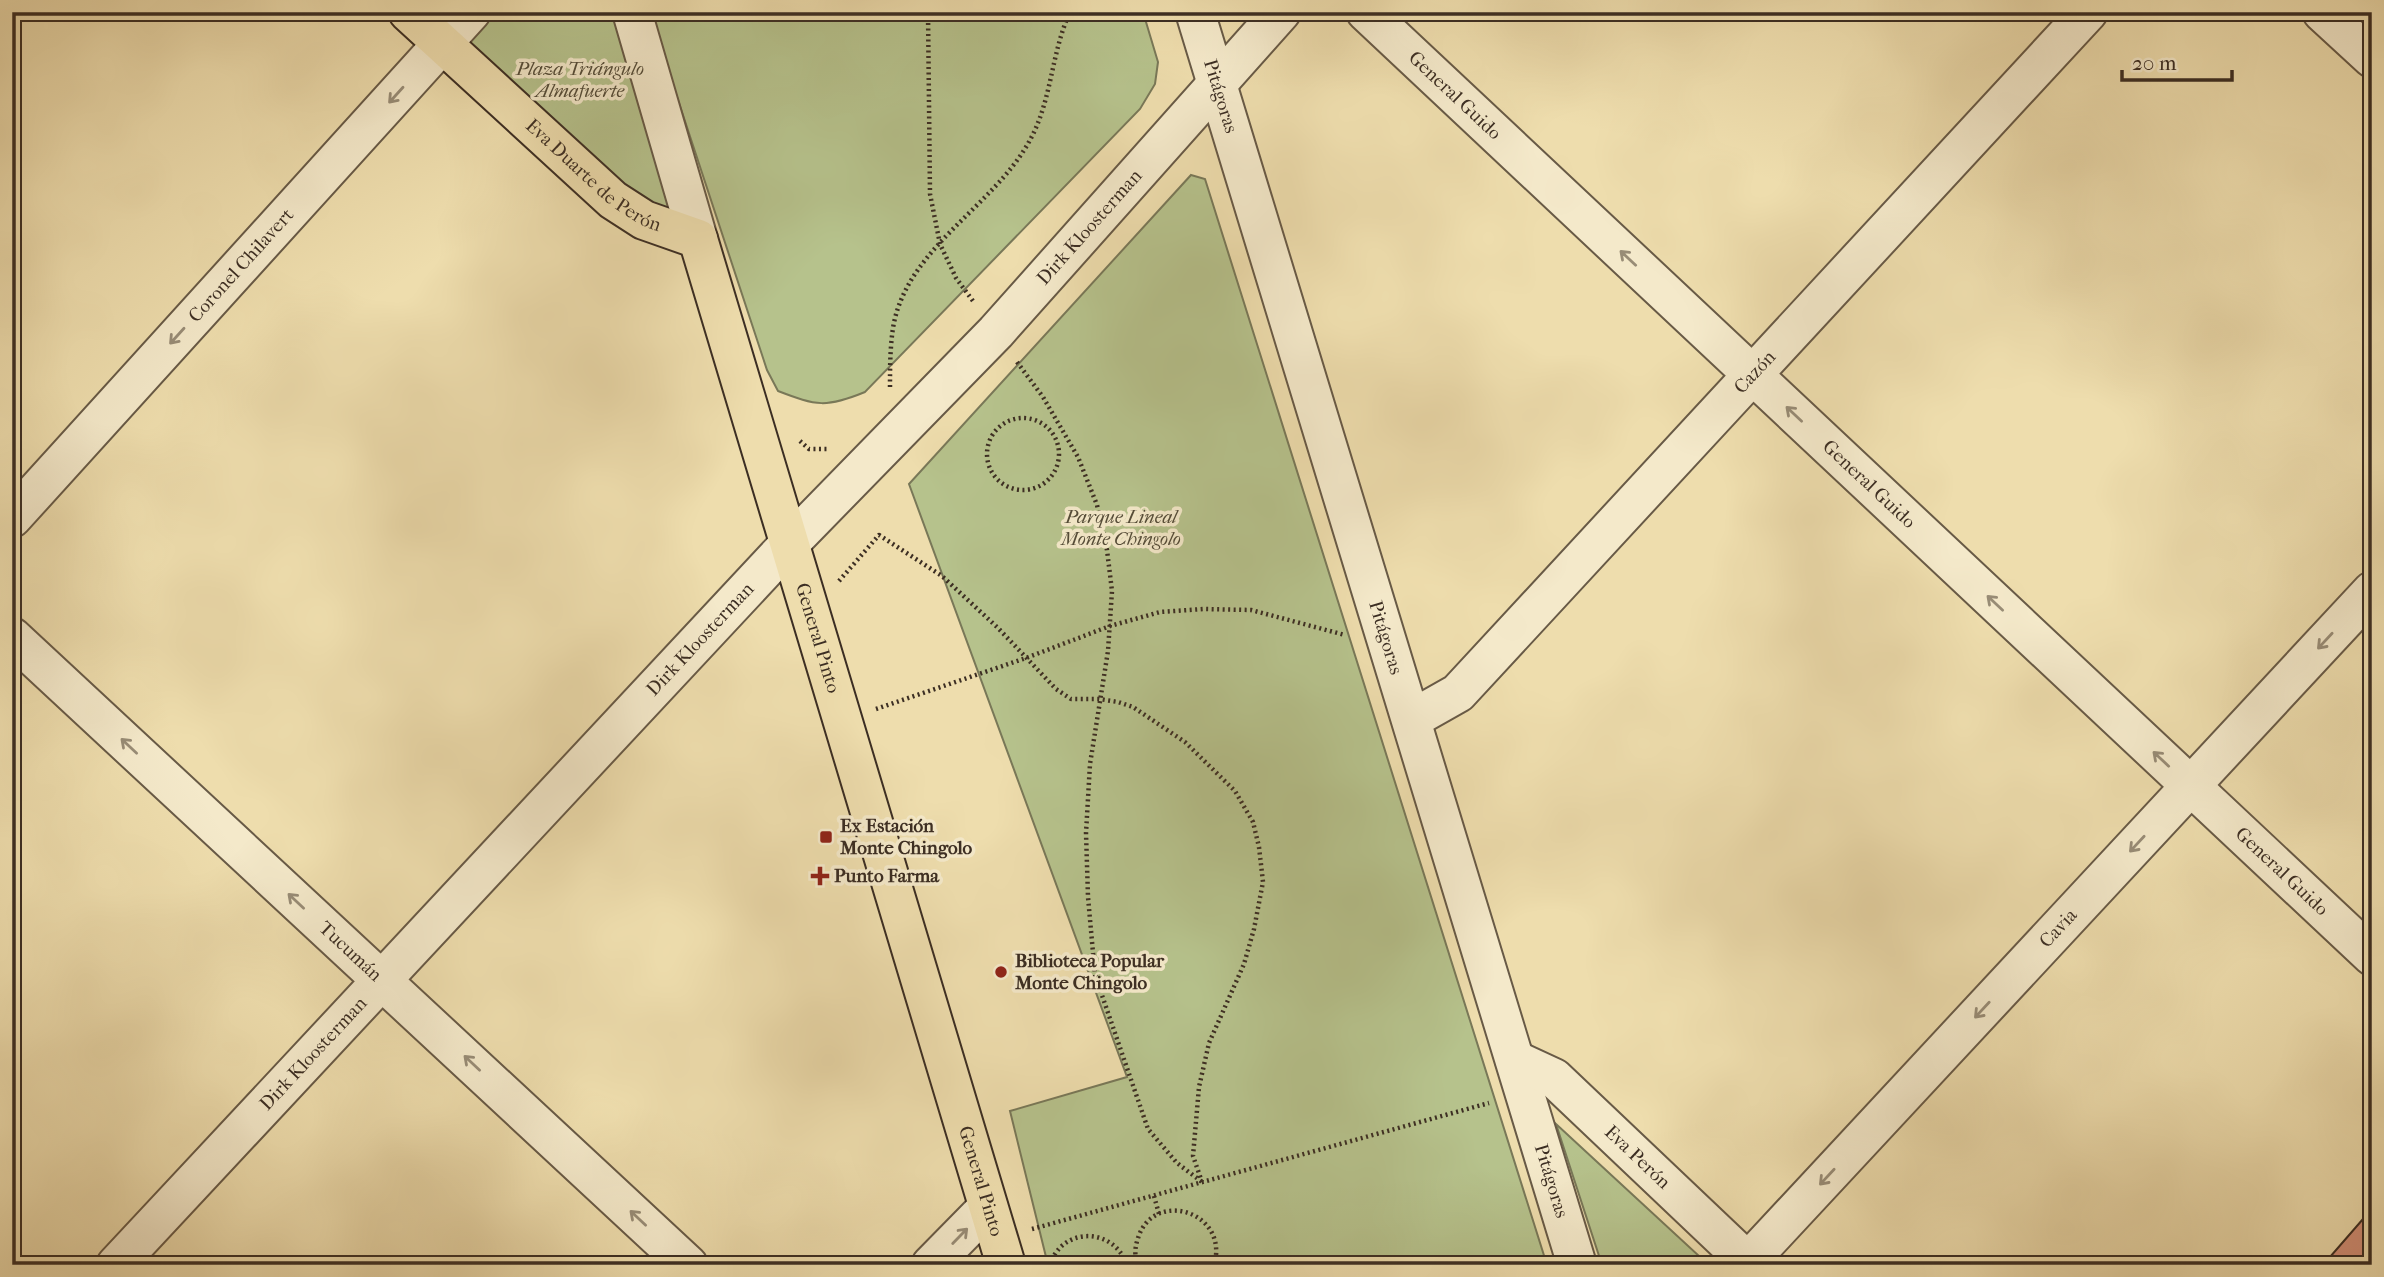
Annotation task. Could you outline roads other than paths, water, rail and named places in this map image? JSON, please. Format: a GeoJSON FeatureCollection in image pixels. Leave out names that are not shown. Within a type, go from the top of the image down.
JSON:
{"type":"FeatureCollection","features":[{"type":"Feature","properties":{"kind":"main road","name":"Eva Duarte de Perón"},"geometry":{"type":"LineString","coordinates":[[408,12],[613,200],[644,220],[698,239]]}},
{"type":"Feature","properties":{"kind":"main road","name":"General Pinto"},"geometry":{"type":"LineString","coordinates":[[698,239],[997,1237]]}},
{"type":"Feature","properties":{"kind":"street","name":"Coronel Chilavert"},"geometry":{"type":"LineString","coordinates":[[12,518],[471,12]]}},
{"type":"Feature","properties":{"kind":"street","name":"General Pinto"},"geometry":{"type":"LineString","coordinates":[[632,12],[698,239]]}},
{"type":"Feature","properties":{"kind":"street","name":"Pitágoras"},"geometry":{"type":"LineString","coordinates":[[1195,12],[1577,1265]]}},
{"type":"Feature","properties":{"kind":"street","name":"Dirk Kloosterman"},"geometry":{"type":"LineString","coordinates":[[116,1265],[789,544],[996,332],[1282,12]]}},
{"type":"Feature","properties":{"kind":"street","name":"General Guido"},"geometry":{"type":"LineString","coordinates":[[1366,12],[2372,957]]}},
{"type":"Feature","properties":{"kind":"street","name":"Cazón"},"geometry":{"type":"LineString","coordinates":[[1412,719],[1458,692],[2088,12]]}},
{"type":"Feature","properties":{"kind":"street"},"geometry":{"type":"LineString","coordinates":[[2322,12],[2372,58]]}},
{"type":"Feature","properties":{"kind":"street","name":"Cavia"},"geometry":{"type":"LineString","coordinates":[[1748,1264],[2372,591]]}},
{"type":"Feature","properties":{"kind":"street","name":"Tucumán"},"geometry":{"type":"LineString","coordinates":[[12,637],[688,1265]]}},
{"type":"Feature","properties":{"kind":"street","name":"Eva Perón"},"geometry":{"type":"LineString","coordinates":[[1520,1077],[1554,1078],[1748,1264]]}},
{"type":"Feature","properties":{"kind":"street"},"geometry":{"type":"LineString","coordinates":[[931,1265],[997,1237]]}},
{"type":"Feature","properties":{"kind":"place","name":"Ex Estación Monte Chingolo"},"geometry":{"type":"Point","coordinates":[826,837]}},
{"type":"Feature","properties":{"kind":"place","name":"Punto Farma"},"geometry":{"type":"Point","coordinates":[820,876]}},
{"type":"Feature","properties":{"kind":"place","name":"Biblioteca Popular Monte Chingolo"},"geometry":{"type":"Point","coordinates":[1001,972]}},
{"type":"Feature","properties":{"kind":"park label","name":"Plaza Triángulo Almafuerte"},"geometry":{"type":"Point","coordinates":[580,80]}},
{"type":"Feature","properties":{"kind":"park label","name":"Parque Lineal Monte Chingolo"},"geometry":{"type":"Point","coordinates":[1121,528]}}]}
